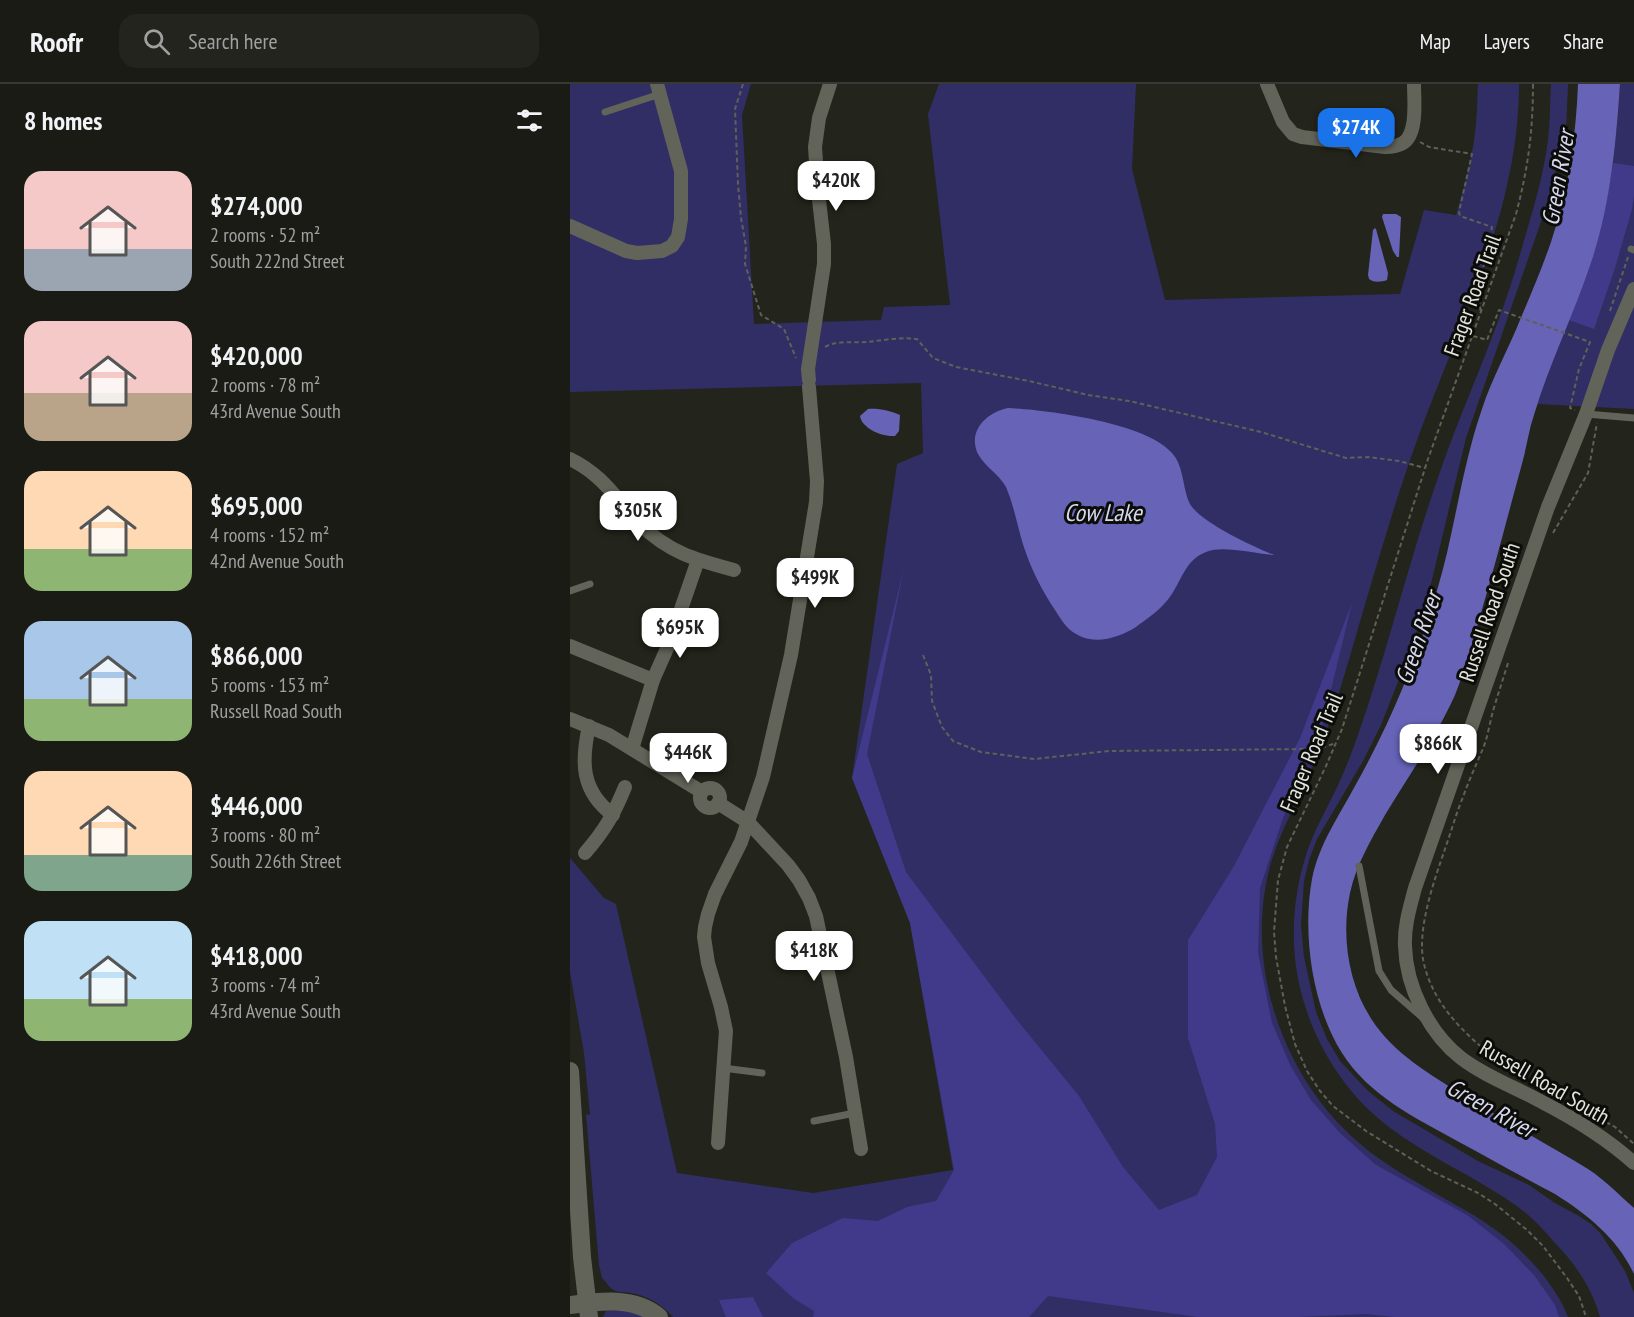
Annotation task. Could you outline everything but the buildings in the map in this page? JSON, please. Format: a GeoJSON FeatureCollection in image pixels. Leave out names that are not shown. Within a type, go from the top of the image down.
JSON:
{"type":"FeatureCollection","features":[{"type":"Feature","properties":{"kind":"street"},"geometry":{"type":"LineString","coordinates":[[718,1143],[726,1031],[708,963],[704,937],[708,914],[715,894],[741,842],[763,777],[791,656],[816,502],[817,482],[808,369],[825,264],[825,244],[815,147],[819,118],[830,84]]}},
{"type":"Feature","properties":{"kind":"street"},"geometry":{"type":"LineString","coordinates":[[1267,84],[1283,122],[1293,134],[1385,147],[1404,143],[1409,137],[1413,119],[1414,84]]}},
{"type":"Feature","properties":{"kind":"street"},"geometry":{"type":"LineString","coordinates":[[570,226],[626,251],[637,253],[662,250],[672,246],[678,237],[681,219],[681,171],[658,89]]}},
{"type":"Feature","properties":{"kind":"street","name":"Russell Road South"},"geometry":{"type":"LineString","coordinates":[[1634,290],[1608,350],[1587,413],[1548,507],[1415,888],[1404,944],[1409,976],[1422,1008],[1434,1028],[1460,1058],[1494,1079],[1541,1101],[1578,1122],[1634,1163]]}},
{"type":"Feature","properties":{"kind":"street"},"geometry":{"type":"LineString","coordinates":[[570,459],[585,466],[600,478],[641,525],[665,544],[682,554],[734,570]]}},
{"type":"Feature","properties":{"kind":"street"},"geometry":{"type":"LineString","coordinates":[[632,749],[653,680],[669,644],[698,560]]}},
{"type":"Feature","properties":{"kind":"street"},"geometry":{"type":"LineString","coordinates":[[570,646],[653,680]]}},
{"type":"Feature","properties":{"kind":"street"},"geometry":{"type":"LineString","coordinates":[[570,719],[609,735],[702,792],[708,788],[715,789],[720,795],[718,803],[748,822],[799,880],[816,916],[846,1058],[861,1149]]}},
{"type":"Feature","properties":{"kind":"street"},"geometry":{"type":"LineString","coordinates":[[588,726],[584,754],[586,779],[599,803],[613,815]]}},
{"type":"Feature","properties":{"kind":"street"},"geometry":{"type":"LineString","coordinates":[[585,853],[613,815],[625,787]]}},
{"type":"Feature","properties":{"kind":"street"},"geometry":{"type":"LineString","coordinates":[[570,1071],[582,1257],[582,1308],[632,1303],[654,1312],[659,1317]]}},
{"type":"Feature","properties":{"kind":"lane"},"geometry":{"type":"LineString","coordinates":[[605,112],[658,89]]}},
{"type":"Feature","properties":{"kind":"lane"},"geometry":{"type":"LineString","coordinates":[[1587,413],[1634,418]]}},
{"type":"Feature","properties":{"kind":"lane"},"geometry":{"type":"LineString","coordinates":[[570,591],[590,584]]}},
{"type":"Feature","properties":{"kind":"lane"},"geometry":{"type":"LineString","coordinates":[[1359,866],[1379,971],[1391,990],[1434,1028]]}},
{"type":"Feature","properties":{"kind":"lane"},"geometry":{"type":"LineString","coordinates":[[723,1068],[762,1073]]}},
{"type":"Feature","properties":{"kind":"lane"},"geometry":{"type":"LineString","coordinates":[[814,1121],[855,1113]]}},
{"type":"Feature","properties":{"kind":"path"},"geometry":{"type":"LineString","coordinates":[[743,84],[735,109],[738,184],[746,246],[745,264],[761,315],[784,329],[798,363]]}},
{"type":"Feature","properties":{"kind":"path","name":"Frager Road Trail"},"geometry":{"type":"LineString","coordinates":[[1533,84],[1533,120],[1525,179],[1516,214],[1425,468],[1342,729],[1287,847],[1278,880],[1274,932],[1285,1006],[1295,1044],[1307,1071],[1332,1106],[1366,1131],[1431,1171],[1478,1193],[1527,1230],[1543,1246],[1567,1278],[1579,1296],[1586,1317]]}},
{"type":"Feature","properties":{"kind":"path"},"geometry":{"type":"LineString","coordinates":[[1409,137],[1429,147],[1472,154],[1458,212],[1460,216],[1492,226],[1478,293],[1481,313]]}},
{"type":"Feature","properties":{"kind":"path"},"geometry":{"type":"LineString","coordinates":[[1473,336],[1487,340],[1499,310],[1590,342],[1570,408],[1587,413],[1588,473],[1550,538]]}},
{"type":"Feature","properties":{"kind":"path"},"geometry":{"type":"LineString","coordinates":[[821,351],[827,345],[841,343],[917,339],[933,358],[956,367],[1088,395],[1129,401],[1262,432],[1346,458],[1368,457],[1399,461],[1425,468]]}},
{"type":"Feature","properties":{"kind":"path"},"geometry":{"type":"LineString","coordinates":[[923,655],[932,675],[932,701],[942,727],[953,741],[981,752],[1034,759],[1109,751],[1309,749],[1336,743]]}},
{"type":"Feature","properties":{"kind":"path"},"geometry":{"type":"LineString","coordinates":[[1509,659],[1485,744],[1462,799],[1425,914],[1422,951],[1424,966],[1433,990],[1449,1014],[1479,1045],[1528,1080]]}},
{"type":"Feature","properties":{"kind":"path"},"geometry":{"type":"LineString","coordinates":[[1563,1098],[1615,1127],[1634,1144]]}},
{"type":"Feature","properties":{"kind":"shaded area"},"geometry":{"type":"Polygon","coordinates":[[[570,84],[751,84],[742,115],[754,324],[881,320],[884,307],[950,305],[928,114],[939,84],[1136,84],[1132,169],[1165,300],[1400,294],[1424,210],[1456,215],[1474,141],[1478,84],[1519,84],[1516,130],[1499,218],[1470,305],[1408,466],[1327,729],[1274,853],[1263,904],[1262,942],[1266,979],[1276,1016],[1290,1052],[1309,1085],[1331,1115],[1358,1142],[1378,1157],[1504,1236],[1546,1279],[1568,1317],[673,1317],[649,1298],[614,1290],[602,1278],[586,1114],[590,1115],[584,1053],[570,972],[570,858],[604,898],[616,904],[677,1173],[813,1193],[953,1170],[910,923],[852,778],[897,464],[923,453],[921,383],[570,392],[570,84]]]}},
{"type":"Feature","properties":{"kind":"shaded area"},"geometry":{"type":"Polygon","coordinates":[[[1551,84],[1568,84],[1566,132],[1543,216],[1466,438],[1429,592],[1412,646],[1381,725],[1363,761],[1317,839],[1304,881],[1301,926],[1304,957],[1316,1012],[1327,1039],[1340,1061],[1367,1090],[1393,1111],[1478,1161],[1529,1185],[1591,1224],[1601,1234],[1625,1271],[1634,1293],[1634,1317],[1600,1317],[1593,1297],[1577,1270],[1545,1231],[1531,1218],[1505,1198],[1396,1132],[1365,1106],[1340,1076],[1320,1043],[1305,1007],[1294,953],[1296,900],[1308,849],[1341,779],[1370,700],[1430,502],[1501,312],[1537,197],[1549,133],[1551,84]]]}},
{"type":"Feature","properties":{"kind":"shaded area"},"geometry":{"type":"Polygon","coordinates":[[[1620,84],[1634,84],[1634,409],[1537,404],[1585,282],[1598,242],[1611,175],[1620,84]]]}},
{"type":"Feature","properties":{"kind":"shaded area"},"geometry":{"type":"Polygon","coordinates":[[[1613,163],[1634,166],[1634,195],[1615,268],[1594,329],[1569,320],[1595,251],[1613,163]]]}},
{"type":"Feature","properties":{"kind":"shaded area"},"geometry":{"type":"Polygon","coordinates":[[[904,568],[867,754],[906,872],[1017,1020],[1079,1096],[1123,1167],[1159,1210],[1197,1195],[1217,1157],[1215,1124],[1188,1038],[1188,940],[1234,866],[1300,738],[1352,603],[1320,735],[1283,818],[1260,888],[1258,953],[1272,1023],[1290,1065],[1311,1100],[1340,1133],[1376,1165],[1467,1215],[1504,1244],[1534,1275],[1555,1305],[1559,1317],[1395,1317],[1366,1314],[1198,1317],[1048,1296],[1029,1317],[813,1317],[814,1311],[793,1298],[766,1273],[792,1243],[843,1218],[878,1221],[907,1207],[936,1201],[954,1170],[910,923],[852,778],[904,568]]]}},
{"type":"Feature","properties":{"kind":"shaded area"},"geometry":{"type":"Polygon","coordinates":[[[753,1297],[763,1317],[726,1317],[719,1300],[753,1297]]]}},
{"type":"Feature","properties":{"kind":"shaded area"},"geometry":{"type":"Polygon","coordinates":[[[625,1309],[649,1317],[603,1317],[606,1311],[625,1309]]]}},
{"type":"Feature","properties":{"kind":"water"},"geometry":{"type":"Polygon","coordinates":[[[1578,84],[1620,84],[1611,176],[1597,244],[1532,420],[1492,575],[1459,685],[1422,756],[1369,843],[1350,893],[1346,926],[1349,959],[1357,991],[1372,1020],[1391,1043],[1438,1079],[1588,1169],[1634,1208],[1634,1274],[1610,1238],[1579,1210],[1555,1194],[1410,1115],[1366,1082],[1342,1053],[1323,1014],[1312,969],[1309,945],[1309,900],[1319,854],[1386,725],[1416,654],[1443,570],[1476,426],[1490,386],[1548,252],[1562,204],[1570,164],[1578,84]]]}},
{"type":"Feature","properties":{"kind":"water"},"geometry":{"type":"Polygon","coordinates":[[[1383,214],[1396,214],[1401,217],[1399,257],[1393,251],[1383,214]]]}},
{"type":"Feature","properties":{"kind":"water"},"geometry":{"type":"Polygon","coordinates":[[[1375,228],[1388,273],[1387,280],[1380,282],[1369,279],[1368,275],[1375,228]]]}},
{"type":"Feature","properties":{"kind":"water","name":"Cow Lake"},"geometry":{"type":"Polygon","coordinates":[[[1008,408],[1046,411],[1093,419],[1138,432],[1157,441],[1175,456],[1189,502],[1194,509],[1227,533],[1274,555],[1221,549],[1206,552],[1198,556],[1187,568],[1164,604],[1136,627],[1102,640],[1084,638],[1076,634],[1063,622],[1042,589],[1026,553],[1006,487],[981,459],[975,446],[977,430],[986,418],[1008,408]]]}},
{"type":"Feature","properties":{"kind":"water"},"geometry":{"type":"Polygon","coordinates":[[[868,409],[884,410],[900,415],[899,431],[895,436],[879,434],[865,425],[860,416],[868,409]]]}},
{"type":"Feature","properties":{"kind":"water label","name":"Green River"},"geometry":{"type":"Point","coordinates":[1558,178]}},
{"type":"Feature","properties":{"kind":"water label","name":"Green River"},"geometry":{"type":"Point","coordinates":[1418,638]}},
{"type":"Feature","properties":{"kind":"water label","name":"Green River"},"geometry":{"type":"Point","coordinates":[1491,1108]}}]}
